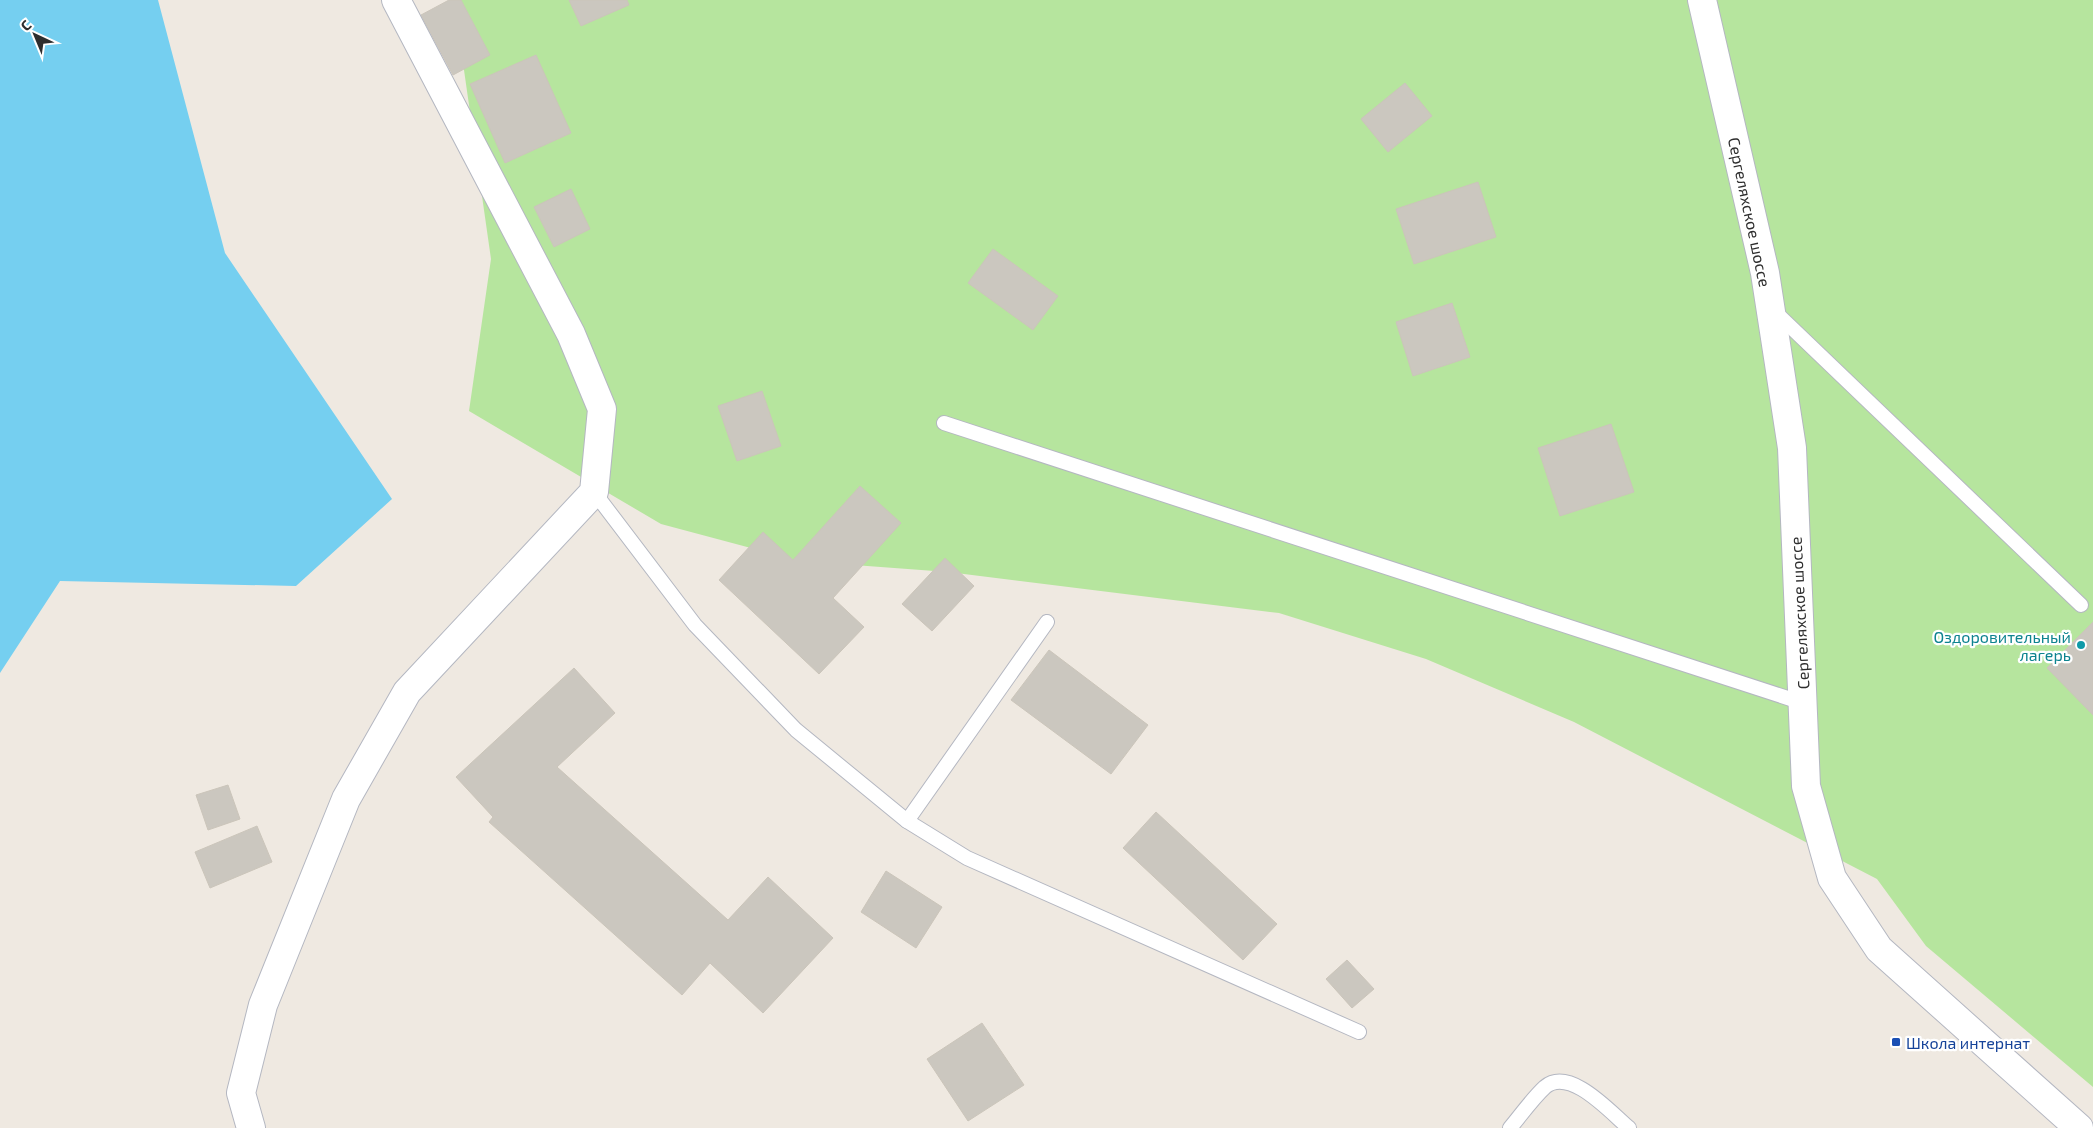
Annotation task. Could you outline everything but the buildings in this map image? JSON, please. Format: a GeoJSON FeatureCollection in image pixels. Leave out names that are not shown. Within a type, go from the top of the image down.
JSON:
{"type":"FeatureCollection","features":[{"type":"Feature","properties":{"kind":"street"},"geometry":{"type":"LineString","coordinates":[[251,1128],[241,1093],[262,1004],[346,799],[407,692],[594,492],[602,409],[571,334],[396,0]]}},
{"type":"Feature","properties":{"kind":"street","name":"Сергеляхское шоссе"},"geometry":{"type":"LineString","coordinates":[[1702,0],[1765,273],[1792,448],[1806,786],[1832,878],[1878,949],[2079,1128]]}},
{"type":"Feature","properties":{"kind":"lane"},"geometry":{"type":"LineString","coordinates":[[1771,308],[2081,606]]}},
{"type":"Feature","properties":{"kind":"lane"},"geometry":{"type":"LineString","coordinates":[[944,423],[1803,703]]}},
{"type":"Feature","properties":{"kind":"lane"},"geometry":{"type":"LineString","coordinates":[[594,492],[695,626],[796,730],[907,821],[967,858],[1359,1032]]}},
{"type":"Feature","properties":{"kind":"lane"},"geometry":{"type":"LineString","coordinates":[[907,821],[1047,622]]}},
{"type":"Feature","properties":{"kind":"lane"},"geometry":{"type":"LineString","coordinates":[[1510,1128],[1547,1086],[1562,1081],[1579,1085],[1628,1128]]}},
{"type":"Feature","properties":{"kind":"green space"},"geometry":{"type":"Polygon","coordinates":[[[454,0],[2093,0],[2093,1087],[1926,946],[1877,879],[1574,722],[1426,659],[1279,613],[948,572],[800,561],[661,524],[469,411],[491,259],[454,0]]]}},
{"type":"Feature","properties":{"kind":"water"},"geometry":{"type":"Polygon","coordinates":[[[0,0],[158,0],[225,253],[392,499],[296,586],[60,581],[0,673],[0,0]]]}},
{"type":"Feature","properties":{"kind":"place","name":"Оздоровительный лагерь"},"geometry":{"type":"Point","coordinates":[2081,645]}},
{"type":"Feature","properties":{"kind":"place","name":"Школа интернат"},"geometry":{"type":"Point","coordinates":[1896,1042]}}]}
